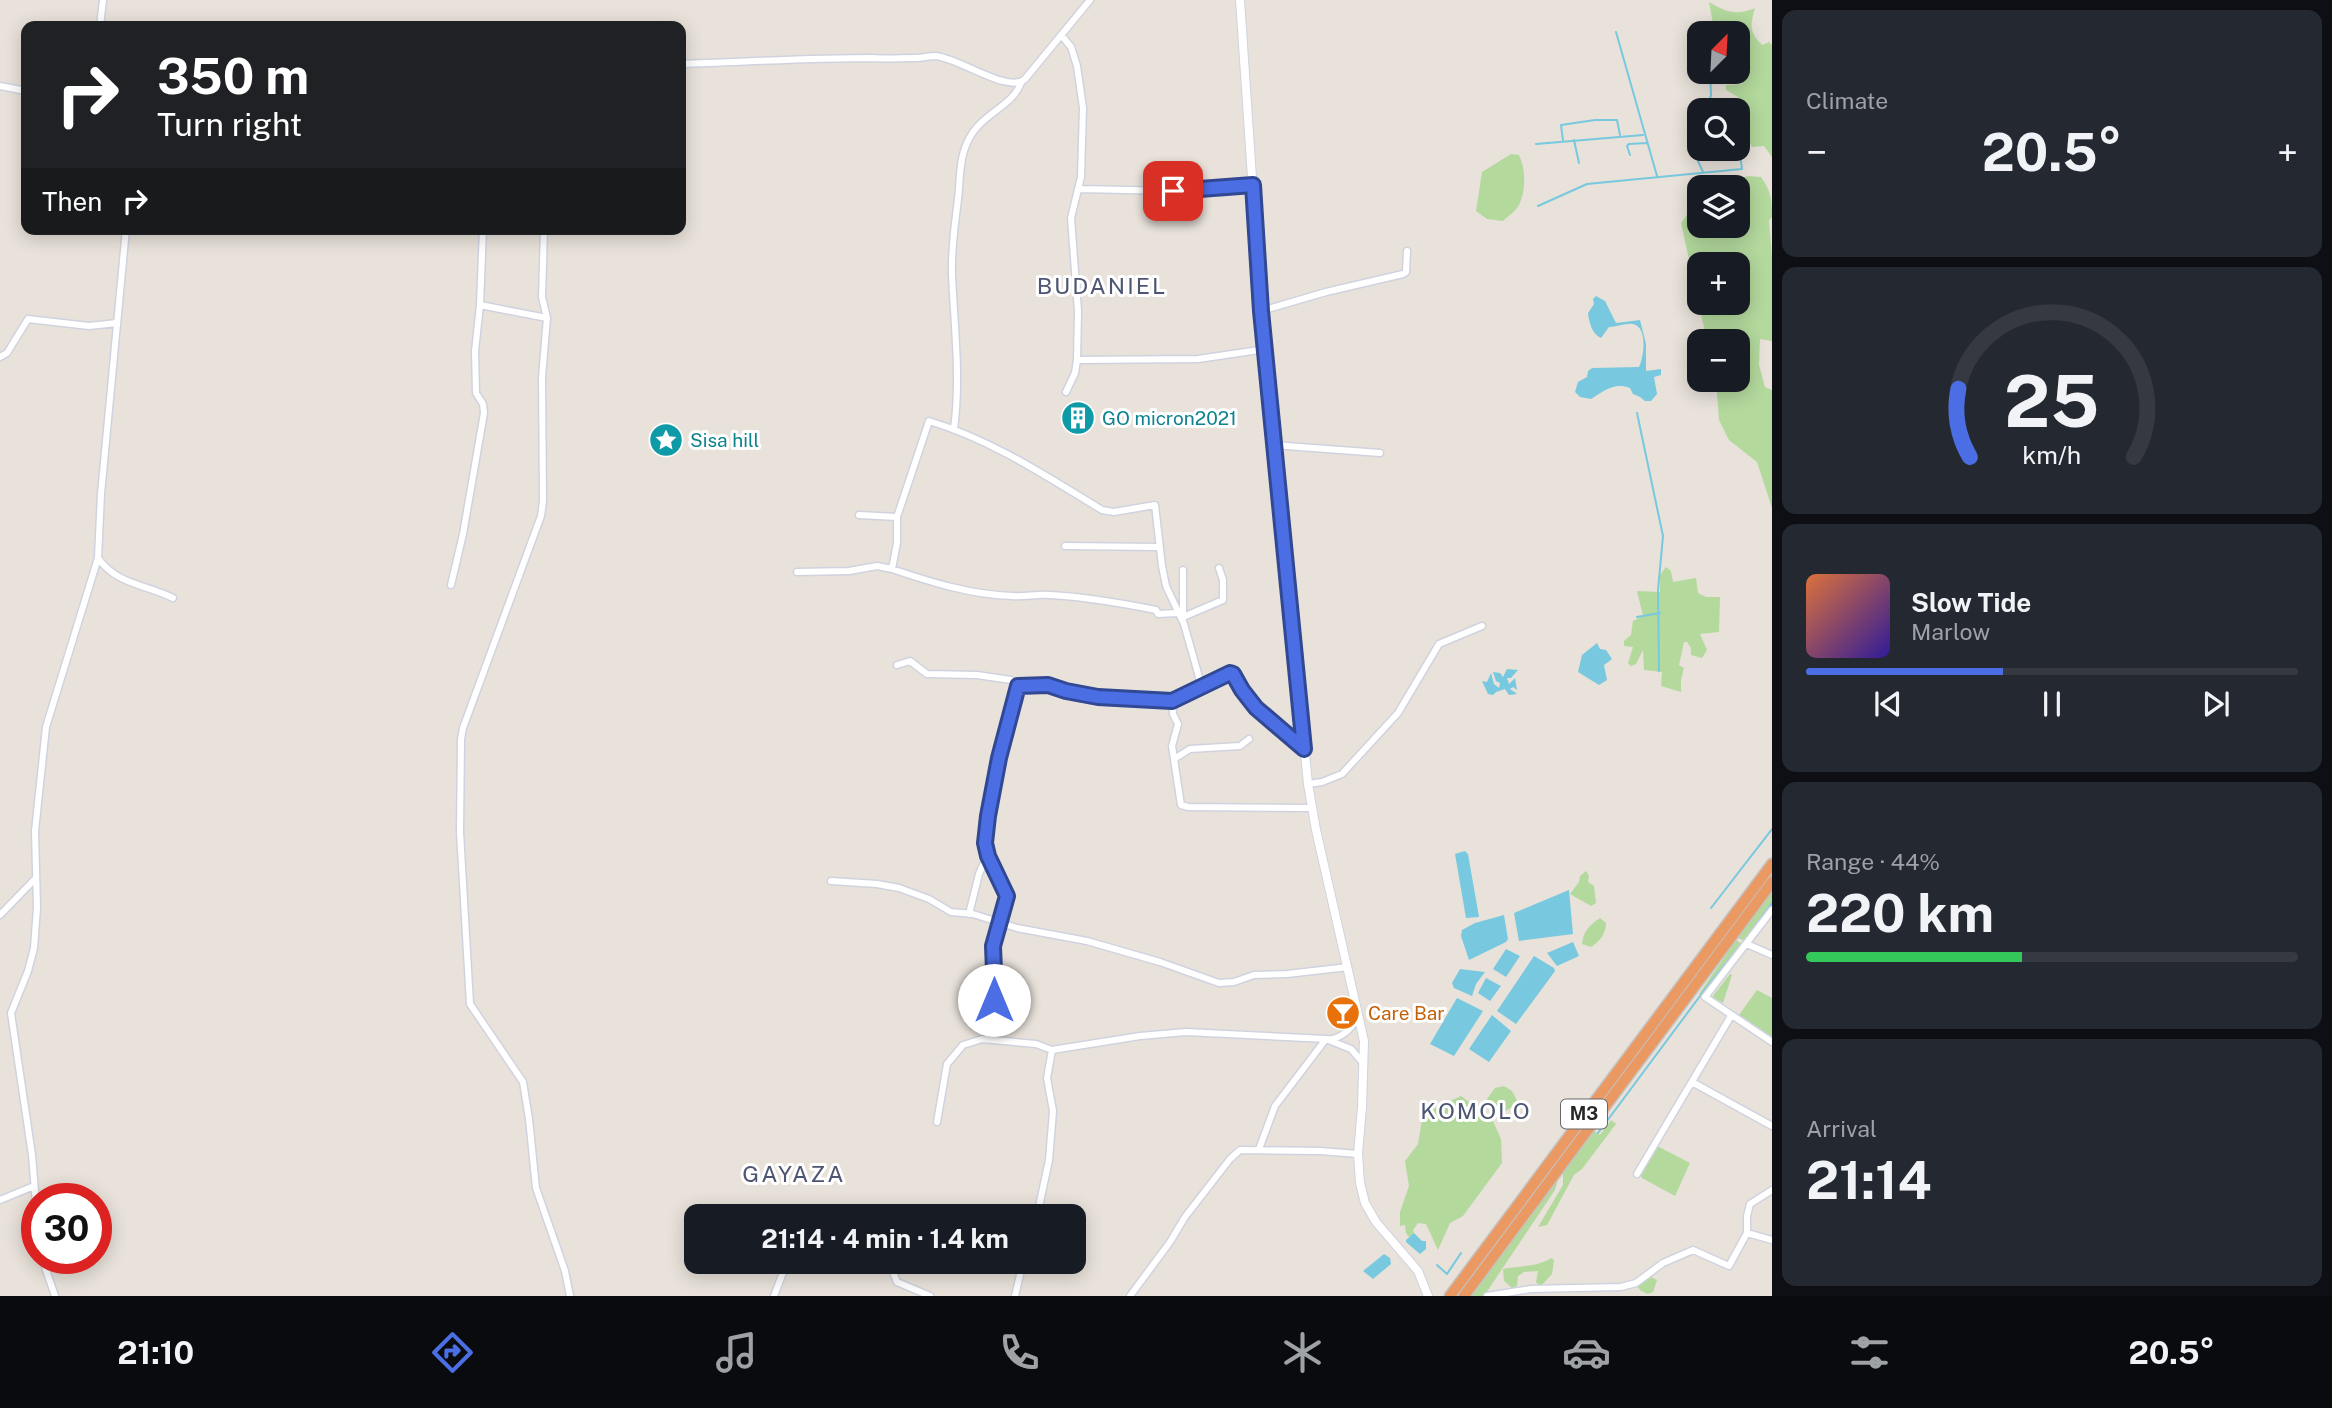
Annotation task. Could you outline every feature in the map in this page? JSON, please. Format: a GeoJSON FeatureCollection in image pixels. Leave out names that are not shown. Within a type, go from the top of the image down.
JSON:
{"type":"FeatureCollection","features":[{"type":"Feature","properties":{"kind":"highway","name":"M3"},"geometry":{"type":"LineString","coordinates":[[1450,1296],[1772,864]]}},
{"type":"Feature","properties":{"kind":"highway","name":"M3"},"geometry":{"type":"LineString","coordinates":[[1464,1296],[1772,883]]}},
{"type":"Feature","properties":{"kind":"main road"},"geometry":{"type":"LineString","coordinates":[[1240,0],[1261,311],[1308,783],[1364,1041],[1358,1154],[1360,1183],[1365,1203],[1383,1232],[1418,1270],[1428,1296]]}},
{"type":"Feature","properties":{"kind":"street"},"geometry":{"type":"LineString","coordinates":[[101,21],[103,0]]}},
{"type":"Feature","properties":{"kind":"street"},"geometry":{"type":"LineString","coordinates":[[954,429],[957,408],[957,353],[952,254],[963,152],[971,134],[985,117],[1011,99],[1021,83],[1090,0]]}},
{"type":"Feature","properties":{"kind":"street"},"geometry":{"type":"LineString","coordinates":[[1062,36],[1071,47],[1077,66],[1083,108],[1080,189],[1071,218],[1078,312],[1077,360],[1075,373],[1066,392]]}},
{"type":"Feature","properties":{"kind":"street"},"geometry":{"type":"LineString","coordinates":[[686,64],[830,57],[934,56],[961,62],[1001,82],[1021,83]]}},
{"type":"Feature","properties":{"kind":"street"},"geometry":{"type":"LineString","coordinates":[[0,86],[21,90]]}},
{"type":"Feature","properties":{"kind":"street"},"geometry":{"type":"LineString","coordinates":[[1080,189],[1173,191],[1253,185]]}},
{"type":"Feature","properties":{"kind":"street"},"geometry":{"type":"LineString","coordinates":[[34,1183],[11,1013],[34,948],[37,908],[37,800],[46,727],[98,558],[101,494],[125,235]]}},
{"type":"Feature","properties":{"kind":"street"},"geometry":{"type":"LineString","coordinates":[[451,585],[463,534],[484,413],[476,390],[475,351],[483,235]]}},
{"type":"Feature","properties":{"kind":"street"},"geometry":{"type":"LineString","coordinates":[[544,235],[542,287],[547,318],[542,377],[541,516],[463,728],[460,832],[470,1004],[523,1082],[536,1188],[565,1271],[570,1296]]}},
{"type":"Feature","properties":{"kind":"street"},"geometry":{"type":"LineString","coordinates":[[1261,311],[1403,274],[1406,271],[1407,251]]}},
{"type":"Feature","properties":{"kind":"street"},"geometry":{"type":"LineString","coordinates":[[480,305],[547,318]]}},
{"type":"Feature","properties":{"kind":"street"},"geometry":{"type":"LineString","coordinates":[[0,358],[7,353],[28,319],[89,326],[117,323]]}},
{"type":"Feature","properties":{"kind":"street"},"geometry":{"type":"LineString","coordinates":[[1077,360],[1198,359],[1266,349]]}},
{"type":"Feature","properties":{"kind":"street"},"geometry":{"type":"LineString","coordinates":[[892,569],[897,543],[897,517],[929,421],[1004,450],[1102,510],[1114,512],[1155,505],[1158,547],[1166,586],[1181,618],[1200,688]]}},
{"type":"Feature","properties":{"kind":"street"},"geometry":{"type":"LineString","coordinates":[[1273,445],[1380,453]]}},
{"type":"Feature","properties":{"kind":"street"},"geometry":{"type":"LineString","coordinates":[[859,515],[897,517]]}},
{"type":"Feature","properties":{"kind":"street"},"geometry":{"type":"LineString","coordinates":[[1065,546],[1158,547]]}},
{"type":"Feature","properties":{"kind":"street"},"geometry":{"type":"LineString","coordinates":[[98,558],[107,572],[116,577],[150,587],[173,598]]}},
{"type":"Feature","properties":{"kind":"street"},"geometry":{"type":"LineString","coordinates":[[797,572],[849,571],[877,566],[941,584],[1011,597],[1080,597],[1156,610],[1158,614],[1181,618],[1223,600],[1223,580],[1219,568]]}},
{"type":"Feature","properties":{"kind":"street"},"geometry":{"type":"LineString","coordinates":[[1181,618],[1182,570]]}},
{"type":"Feature","properties":{"kind":"street"},"geometry":{"type":"LineString","coordinates":[[1308,783],[1322,782],[1342,774],[1398,713],[1439,644],[1482,626]]}},
{"type":"Feature","properties":{"kind":"street"},"geometry":{"type":"LineString","coordinates":[[897,665],[909,660],[927,674],[977,675],[1011,680],[1018,686],[1048,685],[1098,697],[1172,701],[1227,674],[1233,674],[1256,708],[1304,749]]}},
{"type":"Feature","properties":{"kind":"street"},"geometry":{"type":"LineString","coordinates":[[988,1038],[994,1000],[990,986],[994,971],[993,946],[1007,896],[988,856],[985,843],[999,758],[1018,686]]}},
{"type":"Feature","properties":{"kind":"street"},"geometry":{"type":"LineString","coordinates":[[1172,701],[1173,714],[1178,724],[1172,746],[1179,802],[1184,806],[1312,808]]}},
{"type":"Feature","properties":{"kind":"street"},"geometry":{"type":"LineString","coordinates":[[1174,759],[1190,749],[1240,746],[1249,739]]}},
{"type":"Feature","properties":{"kind":"street"},"geometry":{"type":"LineString","coordinates":[[969,914],[979,874],[988,856]]}},
{"type":"Feature","properties":{"kind":"street"},"geometry":{"type":"LineString","coordinates":[[0,915],[35,879]]}},
{"type":"Feature","properties":{"kind":"street"},"geometry":{"type":"LineString","coordinates":[[831,881],[899,888],[929,899],[951,912],[1122,951],[1220,983],[1234,982],[1254,975],[1348,967]]}},
{"type":"Feature","properties":{"kind":"street"},"geometry":{"type":"LineString","coordinates":[[1772,910],[1705,998],[1772,1042]]}},
{"type":"Feature","properties":{"kind":"street"},"geometry":{"type":"LineString","coordinates":[[1747,944],[1772,955]]}},
{"type":"Feature","properties":{"kind":"street"},"geometry":{"type":"LineString","coordinates":[[937,1122],[947,1064],[963,1045],[988,1038],[1036,1044],[1052,1050],[1147,1035],[1186,1032],[1332,1040],[1345,1033],[1360,1014]]}},
{"type":"Feature","properties":{"kind":"street"},"geometry":{"type":"LineString","coordinates":[[1637,1174],[1731,1016]]}},
{"type":"Feature","properties":{"kind":"street"},"geometry":{"type":"LineString","coordinates":[[1326,1040],[1351,1049],[1364,1064]]}},
{"type":"Feature","properties":{"kind":"street"},"geometry":{"type":"LineString","coordinates":[[1259,1149],[1275,1106],[1326,1040]]}},
{"type":"Feature","properties":{"kind":"street"},"geometry":{"type":"LineString","coordinates":[[1040,1204],[1049,1160],[1053,1111],[1047,1078],[1052,1050]]}},
{"type":"Feature","properties":{"kind":"street"},"geometry":{"type":"LineString","coordinates":[[1692,1082],[1772,1126]]}},
{"type":"Feature","properties":{"kind":"street"},"geometry":{"type":"LineString","coordinates":[[1130,1296],[1185,1217],[1240,1150],[1358,1154]]}},
{"type":"Feature","properties":{"kind":"street"},"geometry":{"type":"LineString","coordinates":[[1487,1296],[1531,1289],[1629,1286],[1663,1263],[1693,1250],[1729,1266],[1747,1233],[1747,1216],[1751,1205],[1772,1190]]}},
{"type":"Feature","properties":{"kind":"street"},"geometry":{"type":"LineString","coordinates":[[0,1200],[21,1191]]}},
{"type":"Feature","properties":{"kind":"street"},"geometry":{"type":"LineString","coordinates":[[1747,1233],[1772,1240]]}},
{"type":"Feature","properties":{"kind":"street"},"geometry":{"type":"LineString","coordinates":[[47,1274],[55,1296]]}},
{"type":"Feature","properties":{"kind":"street"},"geometry":{"type":"LineString","coordinates":[[774,1296],[782,1274]]}},
{"type":"Feature","properties":{"kind":"street"},"geometry":{"type":"LineString","coordinates":[[894,1274],[897,1282],[930,1296]]}},
{"type":"Feature","properties":{"kind":"street"},"geometry":{"type":"LineString","coordinates":[[1015,1296],[1020,1274]]}},
{"type":"Feature","properties":{"kind":"green space"},"geometry":{"type":"Polygon","coordinates":[[[1709,2],[1731,12],[1755,8],[1753,32],[1762,45],[1769,42],[1772,45],[1772,157],[1764,146],[1752,147],[1750,143],[1750,98],[1739,98],[1726,90],[1726,85],[1750,84],[1750,21],[1712,21],[1709,2]]]}},
{"type":"Feature","properties":{"kind":"green space"},"geometry":{"type":"Polygon","coordinates":[[[1511,154],[1519,155],[1524,173],[1524,187],[1519,205],[1503,221],[1487,219],[1476,211],[1482,172],[1511,154]]]}},
{"type":"Feature","properties":{"kind":"green space"},"geometry":{"type":"Polygon","coordinates":[[[1750,176],[1761,177],[1767,187],[1772,217],[1769,220],[1772,341],[1760,339],[1759,365],[1765,387],[1772,390],[1772,508],[1757,462],[1729,440],[1719,420],[1717,392],[1750,392],[1750,329],[1704,329],[1701,315],[1750,315],[1750,252],[1687,252],[1681,223],[1687,215],[1687,238],[1750,238],[1750,176]]]}},
{"type":"Feature","properties":{"kind":"green space"},"geometry":{"type":"Polygon","coordinates":[[[1666,567],[1671,571],[1673,582],[1696,578],[1698,593],[1706,597],[1720,597],[1719,632],[1700,634],[1707,650],[1702,658],[1691,655],[1691,648],[1684,642],[1679,665],[1684,668],[1681,692],[1661,686],[1662,672],[1644,670],[1643,650],[1636,664],[1631,666],[1628,663],[1633,647],[1624,646],[1624,641],[1631,635],[1633,621],[1643,616],[1637,591],[1660,592],[1660,575],[1666,567]]]}},
{"type":"Feature","properties":{"kind":"green space"},"geometry":{"type":"Polygon","coordinates":[[[1586,871],[1588,882],[1594,886],[1596,903],[1591,906],[1570,894],[1586,871]]]}},
{"type":"Feature","properties":{"kind":"green space"},"geometry":{"type":"Polygon","coordinates":[[[1772,892],[1772,907],[1747,942],[1738,938],[1772,892]]]}},
{"type":"Feature","properties":{"kind":"green space"},"geometry":{"type":"Polygon","coordinates":[[[1600,918],[1606,923],[1602,937],[1591,947],[1582,944],[1588,929],[1600,918]]]}},
{"type":"Feature","properties":{"kind":"green space"},"geometry":{"type":"Polygon","coordinates":[[[1736,940],[1744,945],[1704,997],[1699,994],[1736,940]]]}},
{"type":"Feature","properties":{"kind":"green space"},"geometry":{"type":"Polygon","coordinates":[[[1730,974],[1732,975],[1723,1003],[1712,997],[1730,974]]]}},
{"type":"Feature","properties":{"kind":"green space"},"geometry":{"type":"Polygon","coordinates":[[[1757,990],[1772,998],[1772,1037],[1739,1015],[1757,990]]]}},
{"type":"Feature","properties":{"kind":"green space"},"geometry":{"type":"Polygon","coordinates":[[[1504,1086],[1512,1091],[1519,1104],[1505,1111],[1493,1107],[1487,1099],[1495,1088],[1504,1086]]]}},
{"type":"Feature","properties":{"kind":"green space"},"geometry":{"type":"Polygon","coordinates":[[[1461,1096],[1492,1119],[1501,1139],[1502,1163],[1463,1216],[1450,1223],[1438,1250],[1426,1224],[1418,1223],[1409,1237],[1405,1225],[1400,1226],[1400,1212],[1409,1186],[1405,1161],[1418,1144],[1422,1120],[1431,1110],[1461,1096]]]}},
{"type":"Feature","properties":{"kind":"green space"},"geometry":{"type":"Polygon","coordinates":[[[1611,1120],[1616,1124],[1582,1169],[1574,1175],[1547,1225],[1538,1227],[1563,1185],[1563,1173],[1594,1131],[1600,1135],[1611,1120]]]}},
{"type":"Feature","properties":{"kind":"green space"},"geometry":{"type":"Polygon","coordinates":[[[1657,1146],[1690,1163],[1675,1196],[1640,1175],[1657,1146]]]}},
{"type":"Feature","properties":{"kind":"green space"},"geometry":{"type":"Polygon","coordinates":[[[1560,1173],[1555,1190],[1484,1296],[1469,1296],[1560,1173]]]}},
{"type":"Feature","properties":{"kind":"green space"},"geometry":{"type":"Polygon","coordinates":[[[1551,1258],[1554,1260],[1552,1274],[1540,1287],[1536,1282],[1538,1271],[1524,1272],[1518,1276],[1517,1286],[1512,1288],[1504,1281],[1503,1269],[1534,1265],[1551,1258]]]}},
{"type":"Feature","properties":{"kind":"green space"},"geometry":{"type":"Polygon","coordinates":[[[1649,1276],[1657,1280],[1653,1292],[1648,1294],[1636,1285],[1649,1276]]]}},
{"type":"Feature","properties":{"kind":"water"},"geometry":{"type":"Polygon","coordinates":[[[1596,296],[1605,301],[1616,323],[1640,320],[1646,344],[1646,371],[1661,369],[1661,375],[1654,377],[1657,394],[1651,401],[1645,401],[1624,386],[1609,388],[1591,399],[1580,397],[1575,392],[1578,382],[1587,377],[1592,368],[1639,367],[1642,356],[1644,343],[1638,326],[1630,324],[1609,327],[1601,338],[1595,334],[1588,313],[1596,296]]]}},
{"type":"Feature","properties":{"kind":"water"},"geometry":{"type":"Polygon","coordinates":[[[1597,643],[1612,659],[1604,665],[1607,680],[1599,685],[1578,672],[1582,655],[1597,643]]]}},
{"type":"Feature","properties":{"kind":"water"},"geometry":{"type":"Polygon","coordinates":[[[1507,669],[1518,670],[1511,678],[1507,678],[1509,684],[1515,678],[1517,690],[1513,687],[1510,689],[1517,694],[1509,695],[1505,689],[1493,695],[1488,694],[1482,681],[1487,682],[1491,673],[1494,684],[1499,688],[1500,683],[1496,681],[1493,672],[1500,673],[1503,677],[1507,669]]]}},
{"type":"Feature","properties":{"kind":"water"},"geometry":{"type":"Polygon","coordinates":[[[1465,851],[1468,854],[1479,917],[1466,918],[1455,854],[1465,851]]]}},
{"type":"Feature","properties":{"kind":"water"},"geometry":{"type":"Polygon","coordinates":[[[1569,890],[1573,934],[1519,941],[1514,913],[1569,890]]]}},
{"type":"Feature","properties":{"kind":"water"},"geometry":{"type":"Polygon","coordinates":[[[1504,915],[1508,939],[1506,942],[1469,960],[1461,936],[1462,930],[1475,923],[1504,915]]]}},
{"type":"Feature","properties":{"kind":"water"},"geometry":{"type":"Polygon","coordinates":[[[1573,942],[1579,956],[1557,966],[1547,953],[1573,942]]]}},
{"type":"Feature","properties":{"kind":"water"},"geometry":{"type":"Polygon","coordinates":[[[1506,949],[1520,956],[1506,977],[1493,969],[1506,949]]]}},
{"type":"Feature","properties":{"kind":"water"},"geometry":{"type":"Polygon","coordinates":[[[1534,956],[1555,971],[1516,1024],[1497,1011],[1534,956]]]}},
{"type":"Feature","properties":{"kind":"water"},"geometry":{"type":"Polygon","coordinates":[[[1460,969],[1485,972],[1476,984],[1472,996],[1454,988],[1452,983],[1460,969]]]}},
{"type":"Feature","properties":{"kind":"water"},"geometry":{"type":"Polygon","coordinates":[[[1486,978],[1501,986],[1490,1001],[1478,993],[1486,978]]]}},
{"type":"Feature","properties":{"kind":"water"},"geometry":{"type":"Polygon","coordinates":[[[1457,998],[1483,1011],[1454,1056],[1430,1044],[1457,998]]]}},
{"type":"Feature","properties":{"kind":"water"},"geometry":{"type":"Polygon","coordinates":[[[1492,1015],[1511,1031],[1489,1062],[1469,1049],[1492,1015]]]}},
{"type":"Feature","properties":{"kind":"water"},"geometry":{"type":"Polygon","coordinates":[[[1414,1233],[1422,1241],[1426,1241],[1426,1249],[1420,1254],[1406,1242],[1414,1233]]]}},
{"type":"Feature","properties":{"kind":"water"},"geometry":{"type":"Polygon","coordinates":[[[1384,1254],[1390,1258],[1391,1264],[1373,1279],[1363,1271],[1384,1254]]]}},
{"type":"Feature","properties":{"kind":"waterway"},"geometry":{"type":"LineString","coordinates":[[1616,32],[1657,176]]}},
{"type":"Feature","properties":{"kind":"waterway"},"geometry":{"type":"LineString","coordinates":[[1710,98],[1711,84]]}},
{"type":"Feature","properties":{"kind":"waterway"},"geometry":{"type":"LineString","coordinates":[[1563,141],[1561,125],[1595,120],[1617,120],[1620,135]]}},
{"type":"Feature","properties":{"kind":"waterway"},"geometry":{"type":"LineString","coordinates":[[1536,144],[1643,135]]}},
{"type":"Feature","properties":{"kind":"waterway"},"geometry":{"type":"LineString","coordinates":[[1574,140],[1579,163]]}},
{"type":"Feature","properties":{"kind":"waterway"},"geometry":{"type":"LineString","coordinates":[[1630,155],[1627,146],[1629,144],[1647,143]]}},
{"type":"Feature","properties":{"kind":"waterway"},"geometry":{"type":"LineString","coordinates":[[1698,161],[1703,172]]}},
{"type":"Feature","properties":{"kind":"waterway"},"geometry":{"type":"LineString","coordinates":[[1538,206],[1587,184],[1742,169],[1741,161]]}},
{"type":"Feature","properties":{"kind":"waterway"},"geometry":{"type":"LineString","coordinates":[[1637,413],[1663,536],[1658,590],[1659,671]]}},
{"type":"Feature","properties":{"kind":"waterway"},"geometry":{"type":"LineString","coordinates":[[1637,617],[1660,613]]}},
{"type":"Feature","properties":{"kind":"waterway"},"geometry":{"type":"LineString","coordinates":[[1711,908],[1772,829]]}},
{"type":"Feature","properties":{"kind":"waterway"},"geometry":{"type":"LineString","coordinates":[[1744,941],[1772,903]]}},
{"type":"Feature","properties":{"kind":"waterway"},"geometry":{"type":"LineString","coordinates":[[1598,1133],[1740,946]]}},
{"type":"Feature","properties":{"kind":"waterway"},"geometry":{"type":"LineString","coordinates":[[1437,1265],[1447,1274],[1461,1253]]}},
{"type":"Feature","properties":{"kind":"place","name":"GO micron2021"},"geometry":{"type":"Point","coordinates":[1078,418]}},
{"type":"Feature","properties":{"kind":"place","name":"Sisa hill"},"geometry":{"type":"Point","coordinates":[666,440]}},
{"type":"Feature","properties":{"kind":"place","name":"Care Bar"},"geometry":{"type":"Point","coordinates":[1343,1013]}},
{"type":"Feature","properties":{"kind":"district","name":"BUDANIEL"},"geometry":{"type":"Point","coordinates":[1102,286]}},
{"type":"Feature","properties":{"kind":"district","name":"KOMOLO"},"geometry":{"type":"Point","coordinates":[1476,1111]}},
{"type":"Feature","properties":{"kind":"district","name":"GAYAZA"},"geometry":{"type":"Point","coordinates":[794,1174]}},
{"type":"Feature","properties":{"kind":"route"},"geometry":{"type":"LineString","coordinates":[[994,1000],[990,986],[995,959],[993,946],[1007,896],[988,856],[985,843],[999,758],[1018,686],[1048,685],[1098,697],[1172,701],[1230,673],[1237,678],[1242,690],[1256,708],[1304,749],[1295,638],[1273,445],[1253,185],[1173,191]]}}]}
